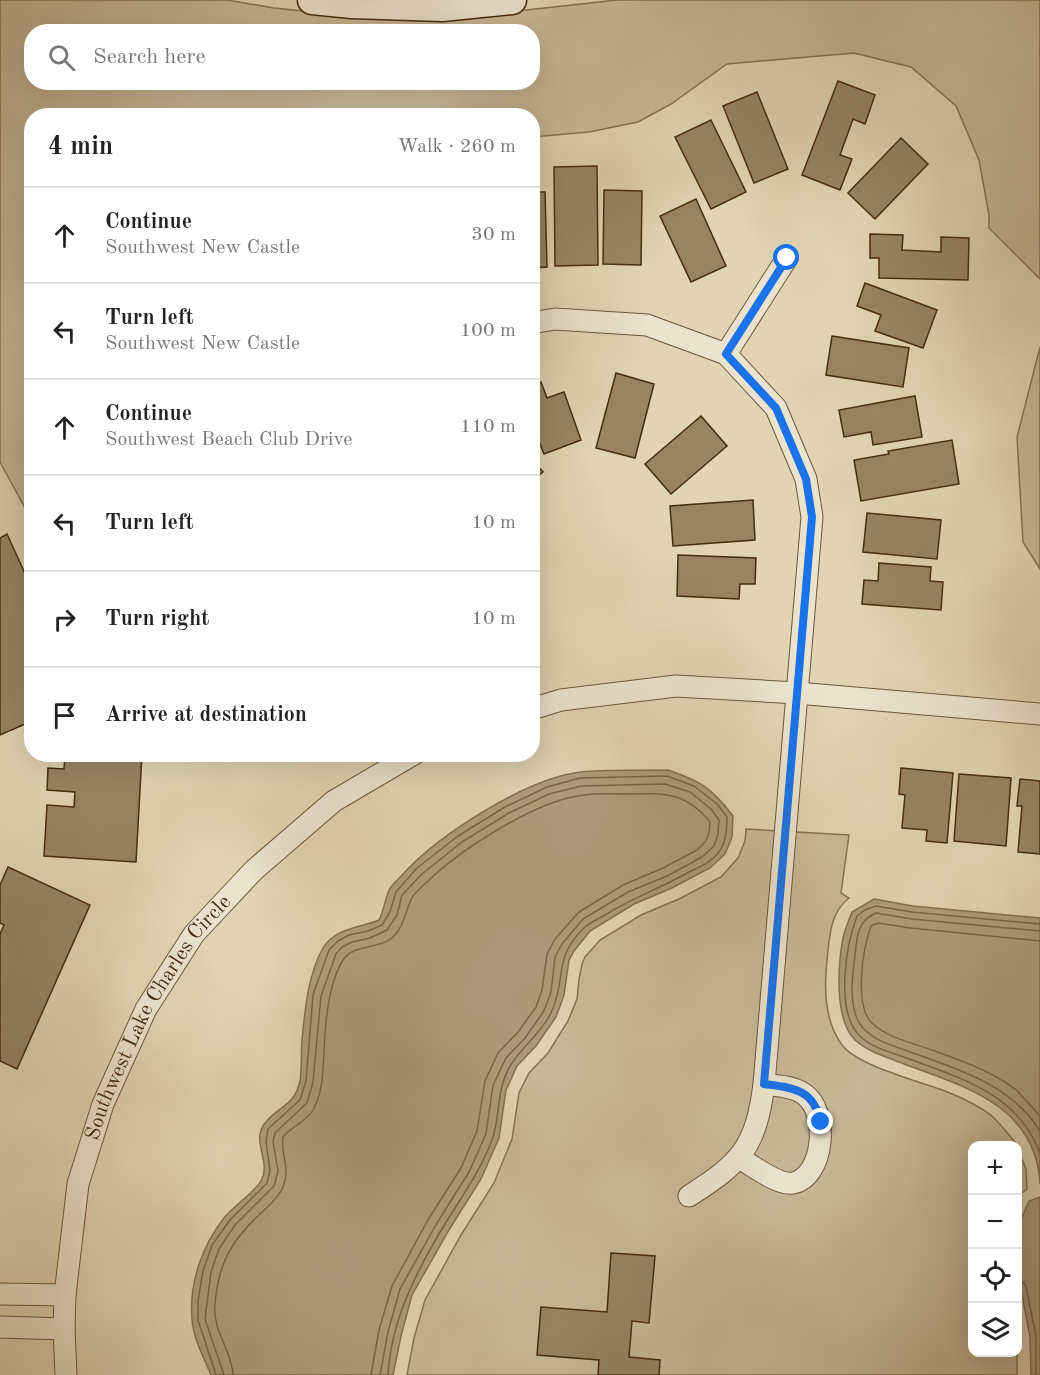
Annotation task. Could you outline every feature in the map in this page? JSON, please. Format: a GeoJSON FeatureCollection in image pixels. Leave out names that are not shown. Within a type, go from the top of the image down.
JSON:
{"type":"FeatureCollection","features":[{"type":"Feature","properties":{"kind":"street"},"geometry":{"type":"LineString","coordinates":[[312,0],[352,4],[442,7],[512,0]]}},
{"type":"Feature","properties":{"kind":"street"},"geometry":{"type":"LineString","coordinates":[[726,354],[787,258]]}},
{"type":"Feature","properties":{"kind":"street"},"geometry":{"type":"LineString","coordinates":[[540,322],[555,319],[647,325],[726,354],[776,408],[806,479],[812,517],[764,1084],[758,1119],[743,1154],[722,1175],[688,1196]]}},
{"type":"Feature","properties":{"kind":"street"},"geometry":{"type":"LineString","coordinates":[[540,707],[561,700],[676,686],[797,693],[1040,714]]}},
{"type":"Feature","properties":{"kind":"street","name":"Southwest Lake Charles Circle"},"geometry":{"type":"LineString","coordinates":[[66,1375],[65,1294],[78,1184],[103,1104],[146,1009],[194,934],[254,870],[334,801],[400,762]]}},
{"type":"Feature","properties":{"kind":"street"},"geometry":{"type":"LineString","coordinates":[[739,1158],[784,1183],[793,1183],[805,1178],[814,1164],[820,1140],[821,1122],[818,1109],[803,1093],[792,1088],[764,1084]]}},
{"type":"Feature","properties":{"kind":"street"},"geometry":{"type":"LineString","coordinates":[[0,1294],[65,1294]]}},
{"type":"Feature","properties":{"kind":"street"},"geometry":{"type":"LineString","coordinates":[[0,1327],[64,1329]]}},
{"type":"Feature","properties":{"kind":"shaded area"},"geometry":{"type":"Polygon","coordinates":[[[0,0],[227,0],[274,8],[352,16],[443,19],[617,0],[1040,0],[1040,279],[989,228],[989,215],[979,160],[956,106],[911,67],[854,53],[727,64],[671,104],[638,122],[589,132],[540,136],[540,108],[24,108],[24,506],[0,462],[0,0]]]}},
{"type":"Feature","properties":{"kind":"shaded area"},"geometry":{"type":"Polygon","coordinates":[[[1040,347],[1040,569],[1023,542],[1017,437],[1040,347]]]}},
{"type":"Feature","properties":{"kind":"shaded area"},"geometry":{"type":"Polygon","coordinates":[[[746,829],[849,835],[841,893],[849,898],[834,918],[826,971],[827,1004],[836,1036],[850,1053],[862,1060],[950,1093],[979,1107],[994,1118],[1014,1141],[968,1141],[968,1357],[1017,1357],[1017,1375],[407,1375],[414,1338],[425,1300],[461,1235],[494,1183],[512,1139],[519,1093],[529,1073],[548,1053],[568,1021],[577,999],[585,957],[600,940],[641,915],[679,899],[721,877],[738,858],[745,841],[746,829]]]}},
{"type":"Feature","properties":{"kind":"shaded area"},"geometry":{"type":"Polygon","coordinates":[[[1022,1159],[1026,1169],[1027,1189],[1022,1193],[1022,1159]]]}},
{"type":"Feature","properties":{"kind":"water"},"geometry":{"type":"Polygon","coordinates":[[[668,770],[705,787],[733,816],[732,837],[725,854],[710,868],[672,888],[634,904],[590,931],[574,951],[569,960],[564,995],[556,1017],[536,1046],[517,1066],[506,1090],[499,1138],[481,1179],[412,1295],[393,1375],[211,1375],[194,1333],[192,1305],[195,1279],[203,1253],[216,1229],[228,1213],[255,1189],[262,1179],[264,1166],[260,1132],[268,1119],[289,1102],[297,1090],[301,1076],[302,1040],[308,993],[318,958],[328,941],[341,932],[379,920],[390,888],[404,873],[462,825],[511,796],[559,776],[581,772],[668,770]]]}},
{"type":"Feature","properties":{"kind":"water"},"geometry":{"type":"Polygon","coordinates":[[[874,899],[913,906],[1040,918],[1040,1184],[1036,1157],[1026,1136],[1012,1118],[994,1103],[951,1081],[872,1051],[855,1040],[848,1031],[839,991],[843,938],[852,912],[874,899]]]}},
{"type":"Feature","properties":{"kind":"water"},"geometry":{"type":"Polygon","coordinates":[[[1040,1197],[1040,1375],[1031,1375],[1030,1337],[1022,1294],[1022,1217],[1029,1201],[1040,1197]]]}},
{"type":"Feature","properties":{"kind":"building"},"geometry":{"type":"Polygon","coordinates":[[[838,81],[875,95],[865,124],[853,119],[840,155],[852,159],[840,190],[802,175],[838,81]]]}},
{"type":"Feature","properties":{"kind":"building"},"geometry":{"type":"Polygon","coordinates":[[[757,92],[788,169],[754,183],[723,106],[757,92]]]}},
{"type":"Feature","properties":{"kind":"building"},"geometry":{"type":"Polygon","coordinates":[[[711,120],[746,192],[711,209],[675,137],[711,120]]]}},
{"type":"Feature","properties":{"kind":"building"},"geometry":{"type":"Polygon","coordinates":[[[901,138],[928,164],[875,219],[848,193],[901,138]]]}},
{"type":"Feature","properties":{"kind":"building"},"geometry":{"type":"Polygon","coordinates":[[[597,166],[598,265],[555,266],[554,167],[597,166]]]}},
{"type":"Feature","properties":{"kind":"building"},"geometry":{"type":"Polygon","coordinates":[[[604,190],[642,191],[641,265],[603,264],[604,190]]]}},
{"type":"Feature","properties":{"kind":"building"},"geometry":{"type":"Polygon","coordinates":[[[540,192],[545,192],[547,267],[540,267],[540,192]]]}},
{"type":"Feature","properties":{"kind":"building"},"geometry":{"type":"Polygon","coordinates":[[[696,199],[726,266],[691,282],[660,216],[696,199]]]}},
{"type":"Feature","properties":{"kind":"building"},"geometry":{"type":"Polygon","coordinates":[[[870,234],[903,235],[902,250],[941,252],[941,237],[969,238],[968,280],[879,278],[879,258],[870,258],[870,234]]]}},
{"type":"Feature","properties":{"kind":"building"},"geometry":{"type":"Polygon","coordinates":[[[865,283],[937,310],[923,348],[875,331],[881,315],[857,306],[865,283]]]}},
{"type":"Feature","properties":{"kind":"building"},"geometry":{"type":"Polygon","coordinates":[[[832,336],[909,348],[903,387],[826,375],[832,336]]]}},
{"type":"Feature","properties":{"kind":"building"},"geometry":{"type":"Polygon","coordinates":[[[616,373],[654,384],[635,458],[596,448],[616,373]]]}},
{"type":"Feature","properties":{"kind":"building"},"geometry":{"type":"Polygon","coordinates":[[[540,382],[547,398],[564,392],[581,440],[544,454],[540,444],[540,382]]]}},
{"type":"Feature","properties":{"kind":"building"},"geometry":{"type":"Polygon","coordinates":[[[915,396],[922,437],[873,445],[871,432],[844,437],[839,410],[915,396]]]}},
{"type":"Feature","properties":{"kind":"building"},"geometry":{"type":"Polygon","coordinates":[[[701,416],[727,446],[671,494],[645,464],[701,416]]]}},
{"type":"Feature","properties":{"kind":"building"},"geometry":{"type":"Polygon","coordinates":[[[952,440],[959,484],[861,501],[854,460],[889,454],[888,451],[952,440]]]}},
{"type":"Feature","properties":{"kind":"building"},"geometry":{"type":"Polygon","coordinates":[[[753,500],[755,540],[673,546],[670,506],[753,500]]]}},
{"type":"Feature","properties":{"kind":"building"},"geometry":{"type":"Polygon","coordinates":[[[867,513],[941,520],[937,559],[863,552],[867,513]]]}},
{"type":"Feature","properties":{"kind":"building"},"geometry":{"type":"Polygon","coordinates":[[[7,534],[24,571],[24,724],[0,735],[0,538],[7,534]]]}},
{"type":"Feature","properties":{"kind":"building"},"geometry":{"type":"Polygon","coordinates":[[[678,555],[756,558],[755,584],[740,584],[739,599],[677,596],[678,555]]]}},
{"type":"Feature","properties":{"kind":"building"},"geometry":{"type":"Polygon","coordinates":[[[879,563],[931,567],[930,581],[943,582],[941,610],[862,604],[864,580],[878,581],[879,563]]]}},
{"type":"Feature","properties":{"kind":"building"},"geometry":{"type":"Polygon","coordinates":[[[64,762],[142,762],[136,862],[44,856],[47,805],[74,807],[75,792],[47,790],[48,768],[64,769],[64,762]]]}},
{"type":"Feature","properties":{"kind":"building"},"geometry":{"type":"Polygon","coordinates":[[[901,768],[953,773],[947,843],[926,841],[927,830],[902,828],[905,795],[899,794],[901,768]]]}},
{"type":"Feature","properties":{"kind":"building"},"geometry":{"type":"Polygon","coordinates":[[[959,774],[1011,778],[1006,846],[954,841],[959,774]]]}},
{"type":"Feature","properties":{"kind":"building"},"geometry":{"type":"Polygon","coordinates":[[[1020,779],[1040,781],[1040,854],[1018,852],[1022,806],[1017,806],[1020,779]]]}},
{"type":"Feature","properties":{"kind":"building"},"geometry":{"type":"Polygon","coordinates":[[[8,867],[90,905],[17,1069],[0,1061],[0,934],[4,925],[0,923],[0,885],[8,867]]]}},
{"type":"Feature","properties":{"kind":"building"},"geometry":{"type":"Polygon","coordinates":[[[611,1253],[655,1256],[649,1323],[632,1321],[629,1357],[660,1360],[659,1375],[598,1375],[599,1360],[537,1355],[541,1307],[607,1312],[611,1253]]]}},
{"type":"Feature","properties":{"kind":"route"},"geometry":{"type":"LineString","coordinates":[[787,258],[726,354],[776,408],[806,479],[812,517],[764,1084],[792,1088],[803,1093],[818,1109],[821,1122]]}}]}
